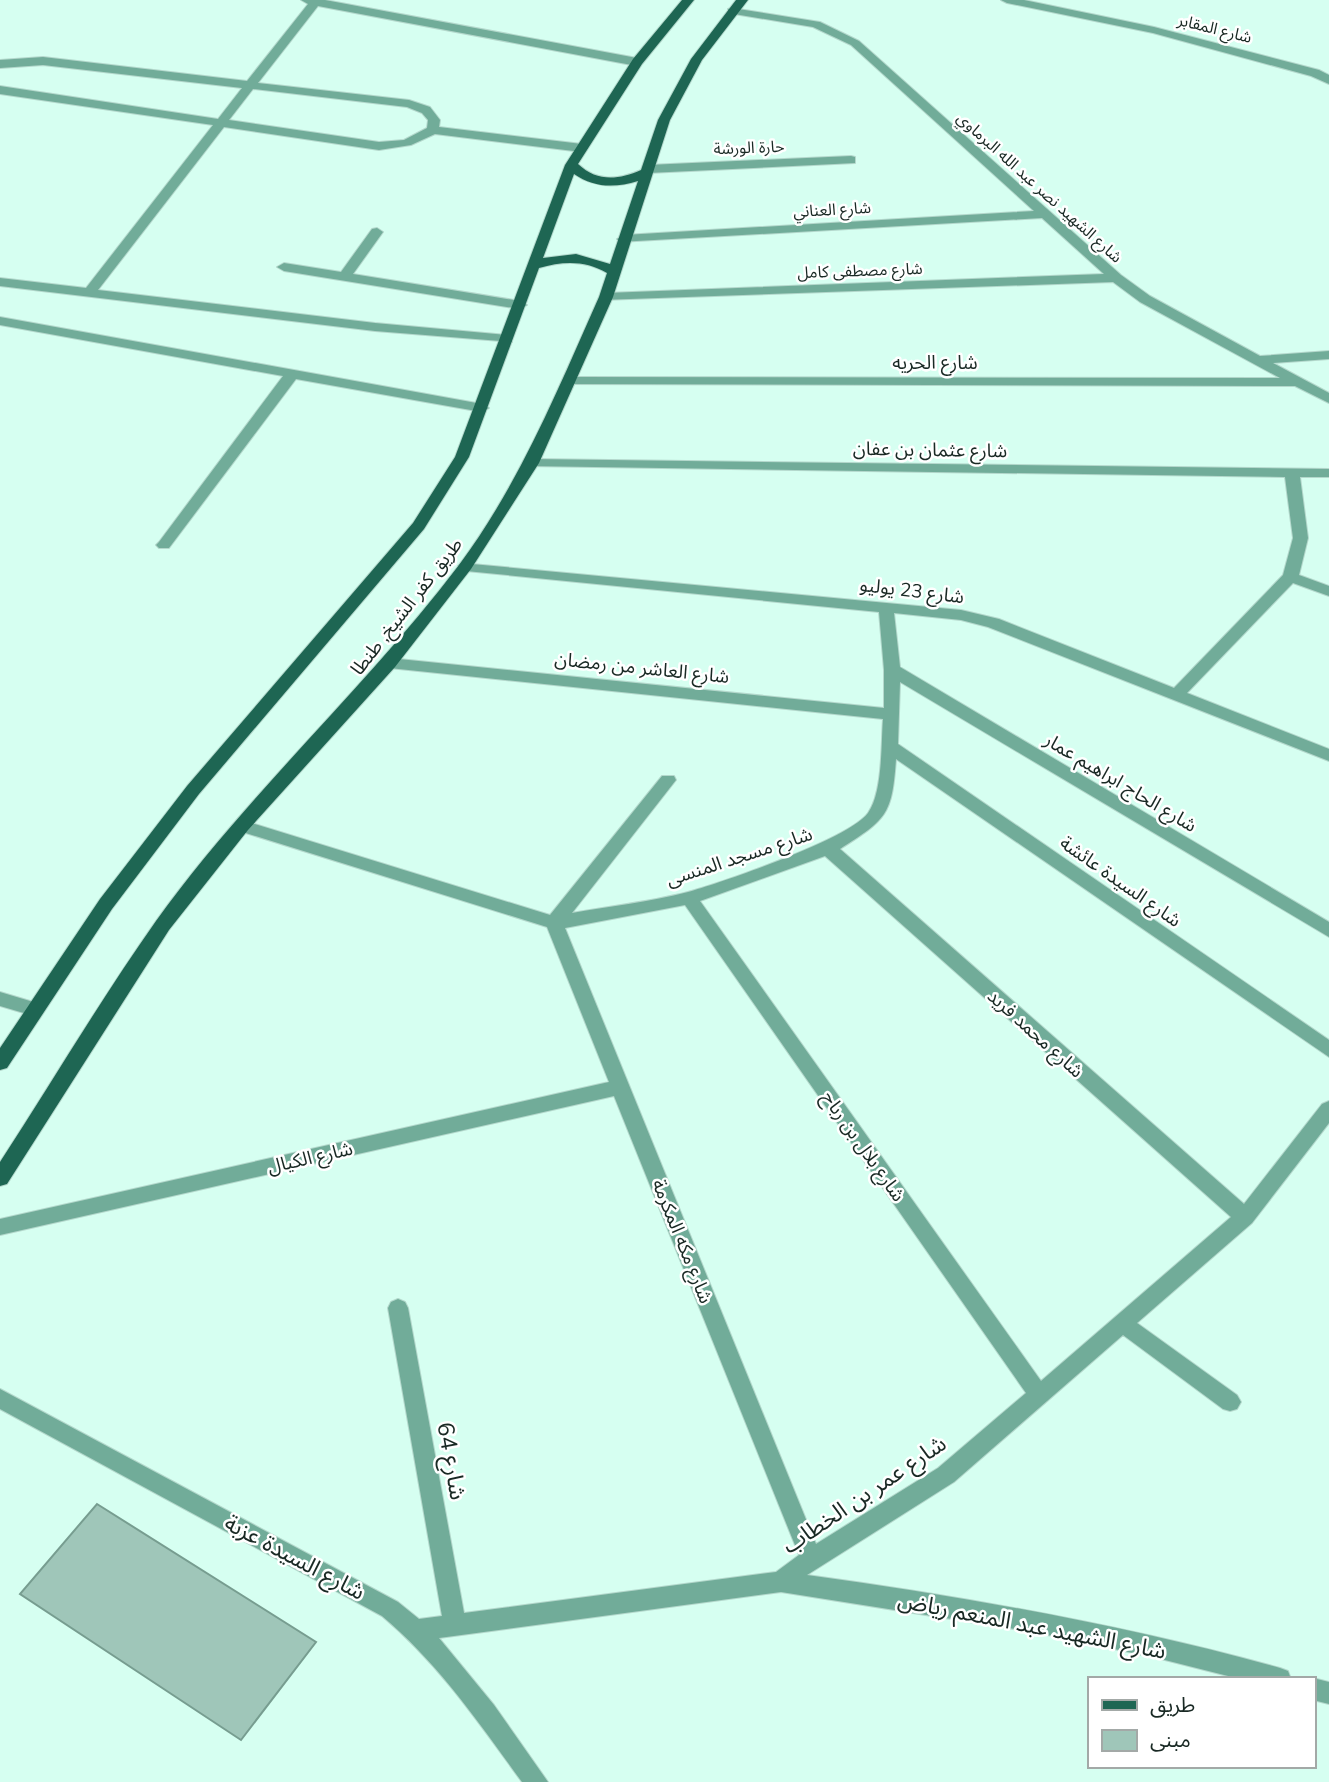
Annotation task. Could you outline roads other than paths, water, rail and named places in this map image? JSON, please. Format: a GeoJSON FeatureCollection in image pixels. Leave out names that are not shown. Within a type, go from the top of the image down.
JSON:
{"type":"FeatureCollection","features":[{"type":"Feature","properties":{"kind":"main road","name":"طريق كفر الشيخ, طنطا"},"geometry":{"type":"LineString","coordinates":[[0,1063],[7,1038],[34,1009],[106,904],[193,790],[419,526],[462,457],[571,165],[637,62],[685,0]]}},
{"type":"Feature","properties":{"kind":"main road","name":"طريق كفر الشيخ, طنطا"},"geometry":{"type":"LineString","coordinates":[[0,1178],[163,925],[242,826],[389,663],[466,566],[531,463],[606,297],[664,120],[697,59],[737,5]]}},
{"type":"Feature","properties":{"kind":"main road"},"geometry":{"type":"LineString","coordinates":[[571,165],[579,174],[594,181],[613,183],[632,180],[647,171]]}},
{"type":"Feature","properties":{"kind":"main road"},"geometry":{"type":"LineString","coordinates":[[535,265],[551,260],[587,259],[603,264],[615,272]]}},
{"type":"Feature","properties":{"kind":"street","name":"شارع المقابر"},"geometry":{"type":"LineString","coordinates":[[1007,0],[1154,30],[1315,73],[1329,80]]}},
{"type":"Feature","properties":{"kind":"street"},"geometry":{"type":"LineString","coordinates":[[89,293],[250,85],[311,1],[637,62]]}},
{"type":"Feature","properties":{"kind":"street","name":"شارع الشهيد نصر عبد الله البرماوي"},"geometry":{"type":"LineString","coordinates":[[737,5],[816,24],[838,32],[855,43],[1116,278],[1145,299],[1329,399]]}},
{"type":"Feature","properties":{"kind":"street"},"geometry":{"type":"LineString","coordinates":[[0,64],[43,61],[410,104],[426,110],[435,120],[433,131]]}},
{"type":"Feature","properties":{"kind":"street"},"geometry":{"type":"LineString","coordinates":[[1315,73],[1329,72]]}},
{"type":"Feature","properties":{"kind":"street"},"geometry":{"type":"LineString","coordinates":[[0,90],[379,146],[401,146],[420,140],[433,131],[582,148]]}},
{"type":"Feature","properties":{"kind":"street","name":"حارة الورشة"},"geometry":{"type":"LineString","coordinates":[[647,171],[851,160]]}},
{"type":"Feature","properties":{"kind":"street","name":"شارع العناني"},"geometry":{"type":"LineString","coordinates":[[624,239],[1042,214]]}},
{"type":"Feature","properties":{"kind":"street"},"geometry":{"type":"LineString","coordinates":[[344,277],[377,232]]}},
{"type":"Feature","properties":{"kind":"street"},"geometry":{"type":"LineString","coordinates":[[284,267],[520,305]]}},
{"type":"Feature","properties":{"kind":"street","name":"شارع مصطفى كامل"},"geometry":{"type":"LineString","coordinates":[[606,297],[1116,278]]}},
{"type":"Feature","properties":{"kind":"street"},"geometry":{"type":"LineString","coordinates":[[0,282],[507,340]]}},
{"type":"Feature","properties":{"kind":"street"},"geometry":{"type":"LineString","coordinates":[[3,326],[482,408]]}},
{"type":"Feature","properties":{"kind":"street"},"geometry":{"type":"LineString","coordinates":[[1258,360],[1329,355]]}},
{"type":"Feature","properties":{"kind":"street"},"geometry":{"type":"LineString","coordinates":[[164,545],[291,375]]}},
{"type":"Feature","properties":{"kind":"street","name":"شارع الحريه"},"geometry":{"type":"LineString","coordinates":[[570,381],[1299,382]]}},
{"type":"Feature","properties":{"kind":"street","name":"شارع عثمان بن عفان"},"geometry":{"type":"LineString","coordinates":[[531,463],[1329,473]]}},
{"type":"Feature","properties":{"kind":"street"},"geometry":{"type":"LineString","coordinates":[[1176,695],[1290,577],[1302,543],[1292,473]]}},
{"type":"Feature","properties":{"kind":"street","name":"شارع 23 يوليو"},"geometry":{"type":"LineString","coordinates":[[466,566],[961,615],[993,623],[1329,755]]}},
{"type":"Feature","properties":{"kind":"street"},"geometry":{"type":"LineString","coordinates":[[1290,577],[1329,591]]}},
{"type":"Feature","properties":{"kind":"street","name":"شارع مسجد المنسى"},"geometry":{"type":"LineString","coordinates":[[242,826],[554,923],[689,898],[828,848],[871,821],[878,813],[885,793],[892,713],[892,670],[886,607]]}},
{"type":"Feature","properties":{"kind":"street","name":"شارع العاشر من رمضان"},"geometry":{"type":"LineString","coordinates":[[389,663],[892,713]]}},
{"type":"Feature","properties":{"kind":"street","name":"شارع الحاج ابراهيم عمار"},"geometry":{"type":"LineString","coordinates":[[892,670],[1329,930]]}},
{"type":"Feature","properties":{"kind":"street","name":"شارع السيدة عائشة"},"geometry":{"type":"LineString","coordinates":[[889,746],[1329,1050]]}},
{"type":"Feature","properties":{"kind":"street"},"geometry":{"type":"LineString","coordinates":[[554,923],[668,779]]}},
{"type":"Feature","properties":{"kind":"street","name":"شارع محمد فريد"},"geometry":{"type":"LineString","coordinates":[[828,848],[1245,1217]]}},
{"type":"Feature","properties":{"kind":"street","name":"شارع بلال بن رباح"},"geometry":{"type":"LineString","coordinates":[[689,898],[1039,1395]]}},
{"type":"Feature","properties":{"kind":"street","name":"شارع مكه المكرمة"},"geometry":{"type":"LineString","coordinates":[[554,923],[811,1559]]}},
{"type":"Feature","properties":{"kind":"street"},"geometry":{"type":"LineString","coordinates":[[0,999],[34,1009]]}},
{"type":"Feature","properties":{"kind":"street","name":"شارع الكيال"},"geometry":{"type":"LineString","coordinates":[[0,1227],[620,1087]]}},
{"type":"Feature","properties":{"kind":"street","name":"شارع عمر بن الخطاب"},"geometry":{"type":"LineString","coordinates":[[418,1630],[781,1582],[811,1559],[946,1475],[1039,1395],[1245,1217],[1329,1109]]}},
{"type":"Feature","properties":{"kind":"street","name":"شارع 64"},"geometry":{"type":"LineString","coordinates":[[398,1308],[455,1624]]}},
{"type":"Feature","properties":{"kind":"street"},"geometry":{"type":"LineString","coordinates":[[1122,1323],[1230,1402]]}},
{"type":"Feature","properties":{"kind":"street","name":"شارع السيدة عزبة"},"geometry":{"type":"LineString","coordinates":[[0,1398],[390,1609],[418,1630],[438,1651],[536,1782]]}},
{"type":"Feature","properties":{"kind":"street","name":"شارع الشهيد عبد المنعم رياض"},"geometry":{"type":"LineString","coordinates":[[781,1582],[939,1604],[1100,1635],[1272,1677]]}}]}
